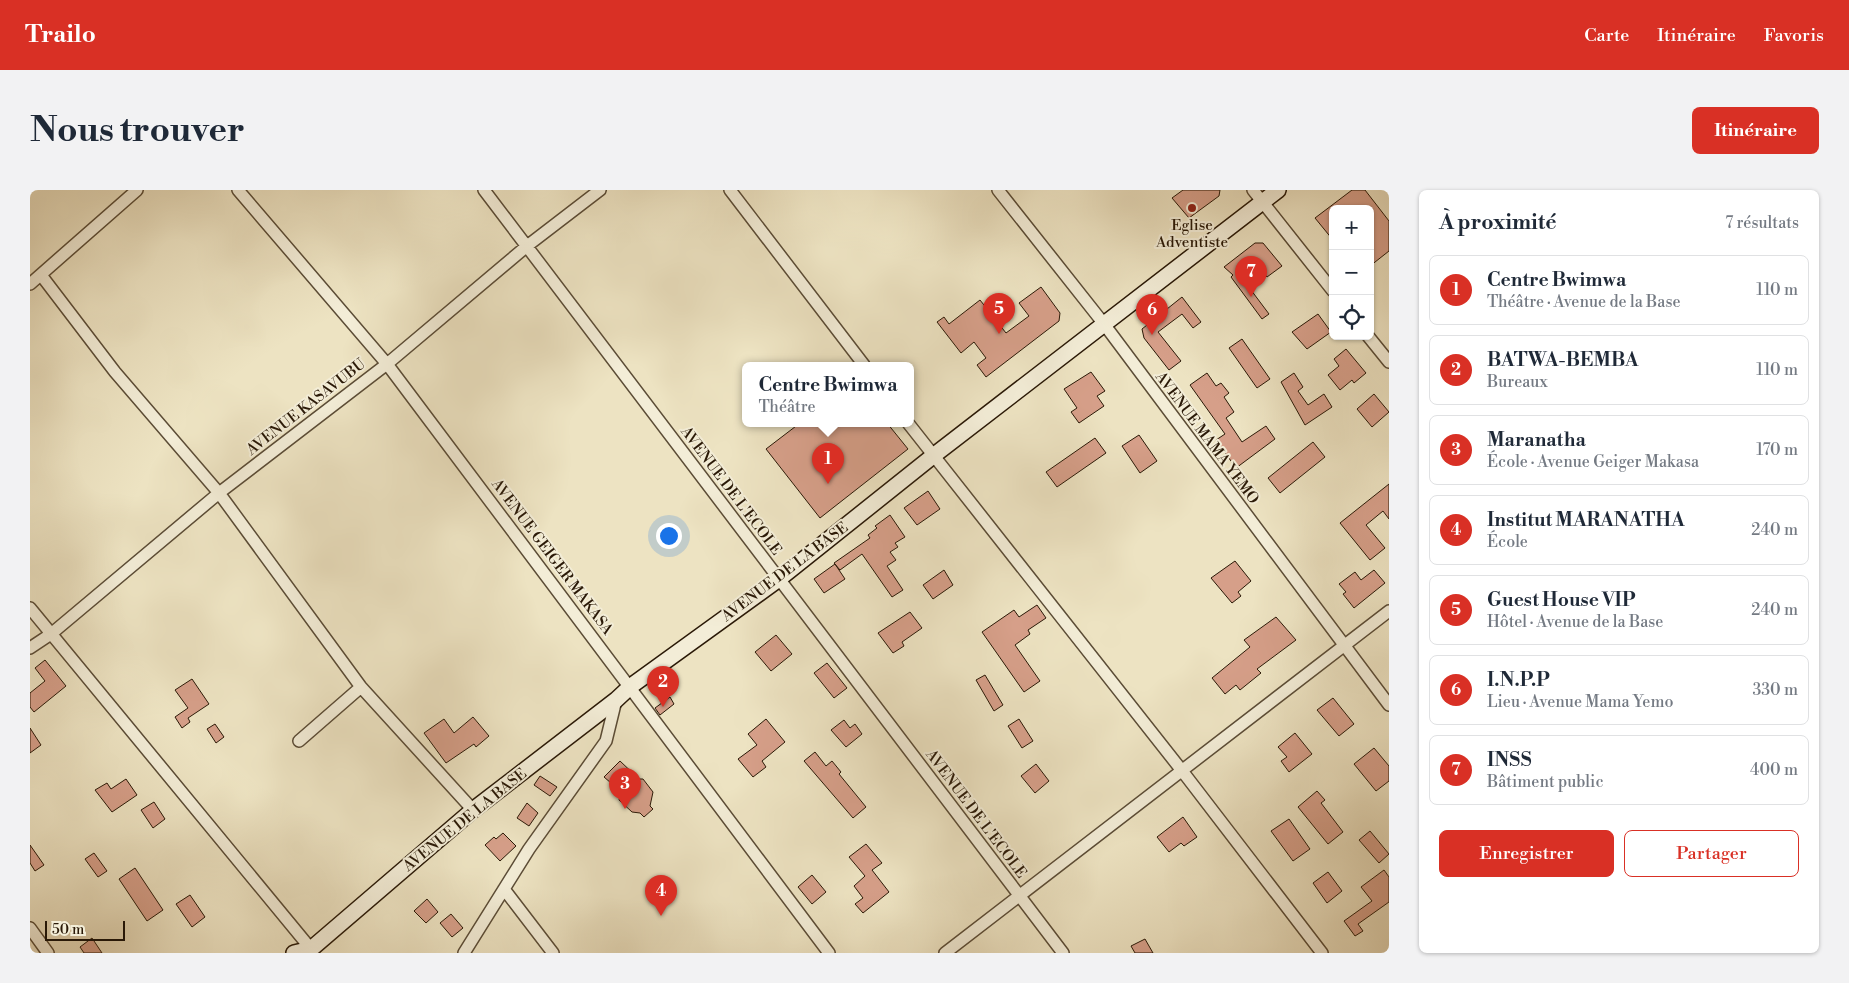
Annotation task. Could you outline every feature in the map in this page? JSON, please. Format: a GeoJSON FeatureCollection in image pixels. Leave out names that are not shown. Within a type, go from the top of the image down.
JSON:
{"type":"FeatureCollection","features":[{"type":"Feature","properties":{"kind":"main road","name":"AVENUE DE LA BASE"},"geometry":{"type":"LineString","coordinates":[[294,953],[311,949],[474,810],[616,700],[631,686],[779,580],[933,456],[1104,324],[1257,196],[1278,190]]}},
{"type":"Feature","properties":{"kind":"street"},"geometry":{"type":"LineString","coordinates":[[30,284],[137,190]]}},
{"type":"Feature","properties":{"kind":"street","name":"AVENUE GEIGER MAKASA"},"geometry":{"type":"LineString","coordinates":[[238,190],[387,364],[631,686],[702,785],[829,953]]}},
{"type":"Feature","properties":{"kind":"street","name":"AVENUE DE L'ECOLE"},"geometry":{"type":"LineString","coordinates":[[484,190],[1063,953]]}},
{"type":"Feature","properties":{"kind":"street","name":"AVENUE KASAVUBU"},"geometry":{"type":"LineString","coordinates":[[30,648],[51,634],[219,494],[387,364],[526,246],[600,190]]}},
{"type":"Feature","properties":{"kind":"street"},"geometry":{"type":"LineString","coordinates":[[730,190],[862,362]]}},
{"type":"Feature","properties":{"kind":"street","name":"AVENUE MAMA YEMO"},"geometry":{"type":"LineString","coordinates":[[998,190],[1104,324],[1389,705]]}},
{"type":"Feature","properties":{"kind":"street"},"geometry":{"type":"LineString","coordinates":[[1257,196],[1329,286]]}},
{"type":"Feature","properties":{"kind":"street"},"geometry":{"type":"LineString","coordinates":[[41,275],[115,372],[219,494],[361,687],[474,810]]}},
{"type":"Feature","properties":{"kind":"street"},"geometry":{"type":"LineString","coordinates":[[1371,340],[1389,362]]}},
{"type":"Feature","properties":{"kind":"street"},"geometry":{"type":"LineString","coordinates":[[911,427],[1183,772],[1322,953]]}},
{"type":"Feature","properties":{"kind":"street"},"geometry":{"type":"LineString","coordinates":[[30,608],[311,949]]}},
{"type":"Feature","properties":{"kind":"street"},"geometry":{"type":"LineString","coordinates":[[945,953],[1183,772],[1389,611]]}},
{"type":"Feature","properties":{"kind":"street"},"geometry":{"type":"LineString","coordinates":[[299,741],[361,687]]}},
{"type":"Feature","properties":{"kind":"street"},"geometry":{"type":"LineString","coordinates":[[464,953],[529,849],[606,741],[616,700]]}},
{"type":"Feature","properties":{"kind":"street"},"geometry":{"type":"LineString","coordinates":[[504,890],[553,953]]}},
{"type":"Feature","properties":{"kind":"street"},"geometry":{"type":"LineString","coordinates":[[30,928],[48,953]]}},
{"type":"Feature","properties":{"kind":"building","name":"Eglise Adventiste"},"geometry":{"type":"Polygon","coordinates":[[[1183,190],[1220,190],[1219,196],[1189,218],[1172,198],[1183,190]]]}},
{"type":"Feature","properties":{"kind":"building"},"geometry":{"type":"Polygon","coordinates":[[[1352,190],[1365,190],[1389,221],[1389,251],[1374,263],[1374,205],[1332,205],[1352,190]]]}},
{"type":"Feature","properties":{"kind":"building"},"geometry":{"type":"Polygon","coordinates":[[[1329,207],[1329,235],[1315,218],[1329,207]]]}},
{"type":"Feature","properties":{"kind":"building"},"geometry":{"type":"Polygon","coordinates":[[[1255,243],[1263,243],[1282,266],[1267,277],[1252,259],[1239,269],[1254,287],[1251,290],[1269,314],[1262,319],[1231,277],[1233,275],[1224,267],[1255,243]]]}},
{"type":"Feature","properties":{"kind":"building"},"geometry":{"type":"Polygon","coordinates":[[[1041,287],[1060,313],[1059,321],[986,377],[977,365],[986,358],[974,342],[961,353],[937,322],[944,317],[949,324],[980,300],[1006,333],[1029,316],[1019,303],[1041,287]]]}},
{"type":"Feature","properties":{"kind":"building"},"geometry":{"type":"Polygon","coordinates":[[[1182,297],[1201,322],[1193,328],[1182,314],[1158,332],[1181,361],[1169,370],[1144,338],[1142,329],[1182,297]]]}},
{"type":"Feature","properties":{"kind":"building"},"geometry":{"type":"Polygon","coordinates":[[[1318,314],[1329,329],[1329,333],[1307,349],[1292,332],[1318,314]]]}},
{"type":"Feature","properties":{"kind":"building"},"geometry":{"type":"Polygon","coordinates":[[[1242,339],[1270,379],[1257,388],[1229,348],[1242,339]]]}},
{"type":"Feature","properties":{"kind":"building"},"geometry":{"type":"Polygon","coordinates":[[[1346,349],[1366,373],[1354,383],[1352,380],[1340,390],[1328,375],[1339,366],[1334,359],[1346,349]]]}},
{"type":"Feature","properties":{"kind":"building"},"geometry":{"type":"Polygon","coordinates":[[[1091,372],[1105,391],[1097,396],[1104,406],[1079,423],[1071,412],[1077,408],[1064,389],[1091,372]]]}},
{"type":"Feature","properties":{"kind":"building"},"geometry":{"type":"Polygon","coordinates":[[[1207,373],[1216,386],[1221,383],[1229,393],[1224,397],[1234,412],[1226,418],[1242,442],[1266,426],[1275,439],[1236,468],[1216,440],[1225,434],[1190,385],[1207,373]]]}},
{"type":"Feature","properties":{"kind":"building"},"geometry":{"type":"Polygon","coordinates":[[[1294,373],[1303,387],[1298,391],[1308,405],[1324,394],[1332,407],[1305,425],[1281,382],[1294,373]]]}},
{"type":"Feature","properties":{"kind":"building"},"geometry":{"type":"Polygon","coordinates":[[[1374,394],[1389,412],[1372,427],[1357,409],[1374,394]]]}},
{"type":"Feature","properties":{"kind":"building"},"geometry":{"type":"Polygon","coordinates":[[[795,427],[890,427],[908,449],[820,518],[766,449],[795,427]]]}},
{"type":"Feature","properties":{"kind":"building"},"geometry":{"type":"Polygon","coordinates":[[[1139,435],[1157,461],[1140,473],[1122,446],[1139,435]]]}},
{"type":"Feature","properties":{"kind":"building"},"geometry":{"type":"Polygon","coordinates":[[[1095,438],[1106,453],[1057,487],[1046,472],[1095,438]]]}},
{"type":"Feature","properties":{"kind":"building"},"geometry":{"type":"Polygon","coordinates":[[[1313,442],[1325,457],[1280,493],[1268,478],[1313,442]]]}},
{"type":"Feature","properties":{"kind":"building"},"geometry":{"type":"Polygon","coordinates":[[[1389,484],[1389,519],[1383,511],[1366,525],[1385,548],[1370,560],[1340,523],[1389,484]]]}},
{"type":"Feature","properties":{"kind":"building"},"geometry":{"type":"Polygon","coordinates":[[[928,491],[940,509],[917,525],[904,508],[928,491]]]}},
{"type":"Feature","properties":{"kind":"building"},"geometry":{"type":"Polygon","coordinates":[[[890,515],[905,537],[895,543],[898,547],[890,552],[896,560],[887,566],[903,590],[892,597],[862,554],[840,570],[834,563],[870,538],[868,535],[877,528],[875,526],[890,515]]]}},
{"type":"Feature","properties":{"kind":"building"},"geometry":{"type":"Polygon","coordinates":[[[1235,561],[1251,581],[1238,592],[1241,596],[1232,603],[1211,578],[1235,561]]]}},
{"type":"Feature","properties":{"kind":"building"},"geometry":{"type":"Polygon","coordinates":[[[835,564],[845,579],[824,593],[814,579],[835,564]]]}},
{"type":"Feature","properties":{"kind":"building"},"geometry":{"type":"Polygon","coordinates":[[[944,570],[953,585],[933,599],[923,585],[944,570]]]}},
{"type":"Feature","properties":{"kind":"building"},"geometry":{"type":"Polygon","coordinates":[[[1374,570],[1385,583],[1354,608],[1343,594],[1346,592],[1339,584],[1355,572],[1361,580],[1374,570]]]}},
{"type":"Feature","properties":{"kind":"building"},"geometry":{"type":"Polygon","coordinates":[[[1037,605],[1046,618],[1028,630],[1030,634],[1015,645],[1040,681],[1024,692],[982,632],[1014,610],[1019,617],[1037,605]]]}},
{"type":"Feature","properties":{"kind":"building"},"geometry":{"type":"Polygon","coordinates":[[[910,612],[922,628],[902,642],[904,646],[893,653],[878,633],[910,612]]]}},
{"type":"Feature","properties":{"kind":"building"},"geometry":{"type":"Polygon","coordinates":[[[1276,617],[1296,640],[1257,669],[1261,673],[1240,690],[1236,685],[1225,694],[1212,678],[1250,647],[1244,640],[1276,617]]]}},
{"type":"Feature","properties":{"kind":"building"},"geometry":{"type":"Polygon","coordinates":[[[776,635],[792,654],[771,671],[755,652],[776,635]]]}},
{"type":"Feature","properties":{"kind":"building"},"geometry":{"type":"Polygon","coordinates":[[[45,660],[66,686],[34,712],[30,707],[30,693],[45,681],[35,668],[45,660]]]}},
{"type":"Feature","properties":{"kind":"building"},"geometry":{"type":"Polygon","coordinates":[[[827,663],[847,688],[834,698],[814,673],[827,663]]]}},
{"type":"Feature","properties":{"kind":"building"},"geometry":{"type":"Polygon","coordinates":[[[985,675],[1003,705],[994,711],[976,680],[985,675]]]}},
{"type":"Feature","properties":{"kind":"building"},"geometry":{"type":"Polygon","coordinates":[[[192,679],[209,704],[188,718],[190,722],[182,728],[175,717],[188,708],[175,690],[192,679]]]}},
{"type":"Feature","properties":{"kind":"building"},"geometry":{"type":"Polygon","coordinates":[[[670,697],[674,704],[660,715],[655,708],[670,697]]]}},
{"type":"Feature","properties":{"kind":"building"},"geometry":{"type":"Polygon","coordinates":[[[1333,698],[1354,724],[1339,736],[1317,710],[1333,698]]]}},
{"type":"Feature","properties":{"kind":"building"},"geometry":{"type":"Polygon","coordinates":[[[473,717],[489,736],[476,747],[474,744],[446,763],[424,733],[444,719],[454,733],[473,717]]]}},
{"type":"Feature","properties":{"kind":"building"},"geometry":{"type":"Polygon","coordinates":[[[766,719],[785,742],[762,761],[766,767],[753,777],[738,759],[757,745],[748,734],[766,719]]]}},
{"type":"Feature","properties":{"kind":"building"},"geometry":{"type":"Polygon","coordinates":[[[1019,719],[1033,741],[1022,748],[1008,726],[1019,719]]]}},
{"type":"Feature","properties":{"kind":"building"},"geometry":{"type":"Polygon","coordinates":[[[844,720],[850,728],[855,724],[862,734],[846,747],[831,730],[844,720]]]}},
{"type":"Feature","properties":{"kind":"building"},"geometry":{"type":"Polygon","coordinates":[[[215,724],[224,737],[216,743],[207,729],[215,724]]]}},
{"type":"Feature","properties":{"kind":"building"},"geometry":{"type":"Polygon","coordinates":[[[30,728],[41,745],[30,753],[30,728]]]}},
{"type":"Feature","properties":{"kind":"building"},"geometry":{"type":"Polygon","coordinates":[[[1295,733],[1312,754],[1289,772],[1281,761],[1287,757],[1278,747],[1295,733]]]}},
{"type":"Feature","properties":{"kind":"building"},"geometry":{"type":"Polygon","coordinates":[[[1374,748],[1389,766],[1389,781],[1376,791],[1354,764],[1374,748]]]}},
{"type":"Feature","properties":{"kind":"building"},"geometry":{"type":"Polygon","coordinates":[[[815,752],[826,766],[832,761],[841,772],[839,774],[866,807],[853,818],[804,761],[815,752]]]}},
{"type":"Feature","properties":{"kind":"building"},"geometry":{"type":"Polygon","coordinates":[[[620,761],[639,779],[643,779],[653,792],[650,806],[653,809],[644,817],[640,813],[632,812],[619,800],[620,796],[604,777],[620,761]]]}},
{"type":"Feature","properties":{"kind":"building"},"geometry":{"type":"Polygon","coordinates":[[[1036,764],[1049,781],[1035,793],[1021,776],[1036,764]]]}},
{"type":"Feature","properties":{"kind":"building"},"geometry":{"type":"Polygon","coordinates":[[[540,776],[557,787],[550,796],[534,785],[540,776]]]}},
{"type":"Feature","properties":{"kind":"building"},"geometry":{"type":"Polygon","coordinates":[[[126,779],[137,795],[112,812],[95,790],[107,783],[111,789],[126,779]]]}},
{"type":"Feature","properties":{"kind":"building"},"geometry":{"type":"Polygon","coordinates":[[[1317,791],[1325,800],[1321,803],[1343,832],[1328,844],[1298,807],[1317,791]]]}},
{"type":"Feature","properties":{"kind":"building"},"geometry":{"type":"Polygon","coordinates":[[[154,802],[165,819],[153,828],[141,810],[154,802]]]}},
{"type":"Feature","properties":{"kind":"building"},"geometry":{"type":"Polygon","coordinates":[[[527,803],[538,813],[529,826],[517,818],[527,803]]]}},
{"type":"Feature","properties":{"kind":"building"},"geometry":{"type":"Polygon","coordinates":[[[1183,817],[1197,837],[1184,846],[1181,843],[1169,852],[1157,837],[1183,817]]]}},
{"type":"Feature","properties":{"kind":"building"},"geometry":{"type":"Polygon","coordinates":[[[1289,819],[1310,849],[1293,861],[1271,831],[1289,819]]]}},
{"type":"Feature","properties":{"kind":"building"},"geometry":{"type":"Polygon","coordinates":[[[1370,831],[1389,854],[1379,863],[1359,840],[1370,831]]]}},
{"type":"Feature","properties":{"kind":"building"},"geometry":{"type":"Polygon","coordinates":[[[503,833],[516,846],[500,861],[485,845],[494,837],[496,839],[503,833]]]}},
{"type":"Feature","properties":{"kind":"building"},"geometry":{"type":"Polygon","coordinates":[[[866,844],[882,863],[872,870],[889,892],[863,913],[855,904],[863,898],[854,886],[865,876],[849,857],[866,844]]]}},
{"type":"Feature","properties":{"kind":"building"},"geometry":{"type":"Polygon","coordinates":[[[30,845],[44,865],[35,871],[30,863],[30,845]]]}},
{"type":"Feature","properties":{"kind":"building"},"geometry":{"type":"Polygon","coordinates":[[[94,853],[107,871],[98,877],[85,859],[94,853]]]}},
{"type":"Feature","properties":{"kind":"building"},"geometry":{"type":"Polygon","coordinates":[[[135,868],[163,910],[147,921],[119,879],[135,868]]]}},
{"type":"Feature","properties":{"kind":"building"},"geometry":{"type":"Polygon","coordinates":[[[1384,870],[1389,877],[1389,902],[1358,924],[1363,931],[1355,936],[1344,921],[1372,901],[1361,887],[1384,870]]]}},
{"type":"Feature","properties":{"kind":"building"},"geometry":{"type":"Polygon","coordinates":[[[1328,872],[1342,891],[1327,903],[1313,883],[1328,872]]]}},
{"type":"Feature","properties":{"kind":"building"},"geometry":{"type":"Polygon","coordinates":[[[812,875],[826,892],[812,904],[798,887],[812,875]]]}},
{"type":"Feature","properties":{"kind":"building"},"geometry":{"type":"Polygon","coordinates":[[[190,895],[205,917],[192,927],[176,904],[190,895]]]}},
{"type":"Feature","properties":{"kind":"building"},"geometry":{"type":"Polygon","coordinates":[[[427,899],[438,912],[426,923],[414,911],[427,899]]]}},
{"type":"Feature","properties":{"kind":"building"},"geometry":{"type":"Polygon","coordinates":[[[451,914],[463,928],[452,937],[440,923],[451,914]]]}},
{"type":"Feature","properties":{"kind":"building"},"geometry":{"type":"Polygon","coordinates":[[[92,938],[102,953],[84,953],[80,947],[92,938]]]}},
{"type":"Feature","properties":{"kind":"building"},"geometry":{"type":"Polygon","coordinates":[[[1145,939],[1153,953],[1135,953],[1131,946],[1145,939]]]}},
{"type":"Feature","properties":{"kind":"place","name":"Eglise Adventiste"},"geometry":{"type":"Point","coordinates":[1192,208]}},
{"type":"Feature","properties":{"kind":"place","name":"INSS"},"geometry":{"type":"Point","coordinates":[1251,297]}},
{"type":"Feature","properties":{"kind":"place","name":"Guest House VIP"},"geometry":{"type":"Point","coordinates":[999,334]}},
{"type":"Feature","properties":{"kind":"place","name":"I.N.P.P"},"geometry":{"type":"Point","coordinates":[1152,335]}},
{"type":"Feature","properties":{"kind":"place","name":"Centre Bwimwa"},"geometry":{"type":"Point","coordinates":[828,484]}},
{"type":"Feature","properties":{"kind":"place","name":"BATWA-BEMBA"},"geometry":{"type":"Point","coordinates":[663,707]}},
{"type":"Feature","properties":{"kind":"place","name":"Maranatha"},"geometry":{"type":"Point","coordinates":[625,809]}},
{"type":"Feature","properties":{"kind":"place","name":"Institut MARANATHA"},"geometry":{"type":"Point","coordinates":[661,916]}}]}
